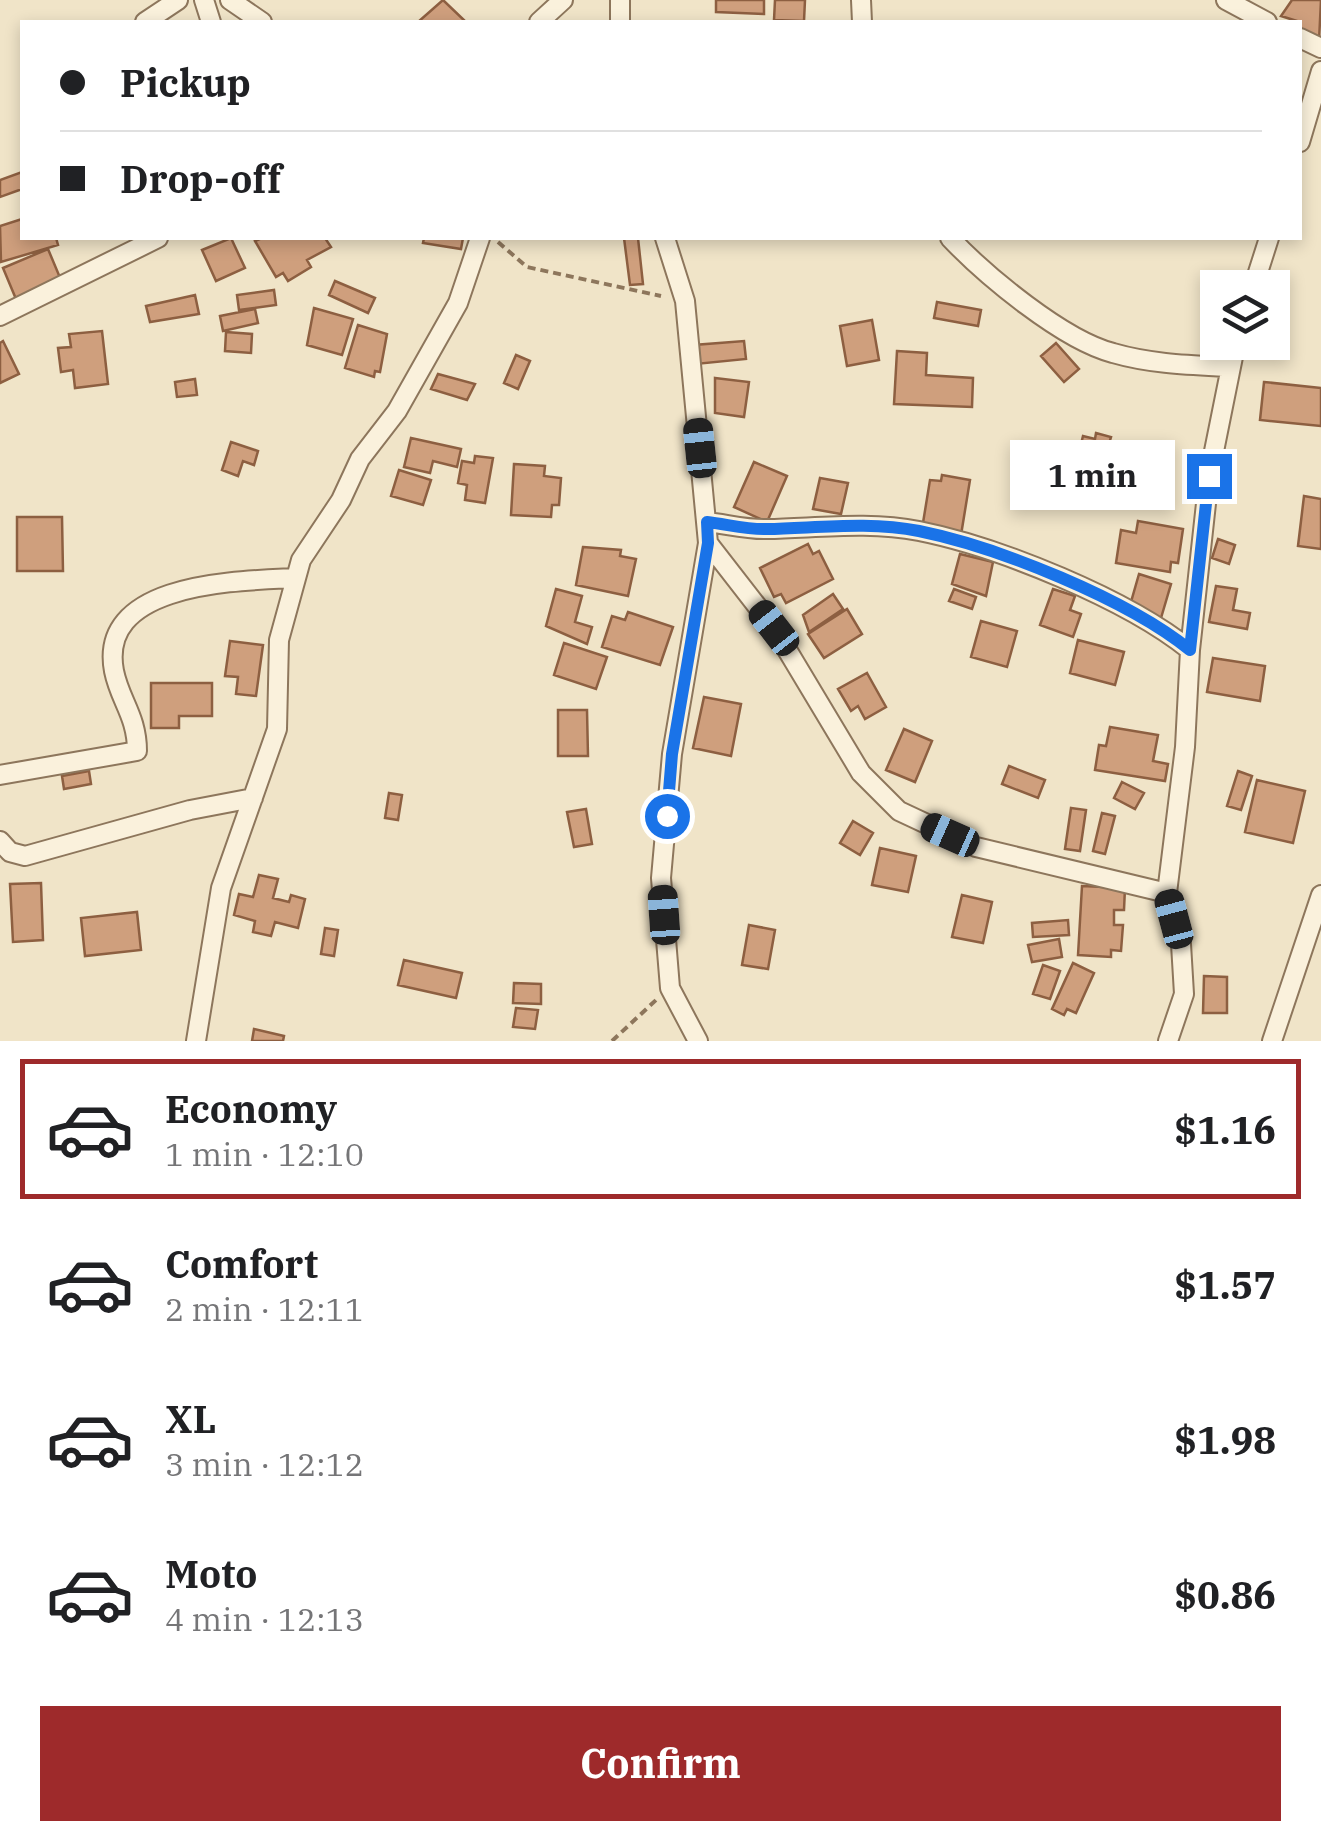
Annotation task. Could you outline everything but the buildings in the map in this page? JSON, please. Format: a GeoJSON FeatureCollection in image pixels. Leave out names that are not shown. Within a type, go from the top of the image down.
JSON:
{"type":"FeatureCollection","features":[{"type":"Feature","properties":{"kind":"street"},"geometry":{"type":"LineString","coordinates":[[148,20],[178,0]]}},
{"type":"Feature","properties":{"kind":"street"},"geometry":{"type":"LineString","coordinates":[[230,0],[259,20]]}},
{"type":"Feature","properties":{"kind":"street"},"geometry":{"type":"LineString","coordinates":[[1226,0],[1262,20]]}},
{"type":"Feature","properties":{"kind":"street"},"geometry":{"type":"LineString","coordinates":[[1302,135],[1321,71]]}},
{"type":"Feature","properties":{"kind":"street"},"geometry":{"type":"LineString","coordinates":[[196,1041],[220,888],[277,729],[279,640],[302,560],[341,500],[360,459],[398,411],[458,302],[479,240]]}},
{"type":"Feature","properties":{"kind":"street"},"geometry":{"type":"LineString","coordinates":[[666,240],[685,301],[708,543],[672,754],[662,878],[670,988],[698,1041]]}},
{"type":"Feature","properties":{"kind":"street"},"geometry":{"type":"LineString","coordinates":[[952,240],[1066,331],[1108,352],[1155,363],[1228,367]]}},
{"type":"Feature","properties":{"kind":"street"},"geometry":{"type":"LineString","coordinates":[[1260,270],[1269,240]]}},
{"type":"Feature","properties":{"kind":"street"},"geometry":{"type":"LineString","coordinates":[[0,316],[128,244]]}},
{"type":"Feature","properties":{"kind":"street"},"geometry":{"type":"LineString","coordinates":[[1168,1041],[1184,994],[1181,944],[1167,893],[1209,476],[1230,360]]}},
{"type":"Feature","properties":{"kind":"street"},"geometry":{"type":"LineString","coordinates":[[707,522],[764,530],[831,524],[918,531],[1025,563],[1164,630],[1190,650]]}},
{"type":"Feature","properties":{"kind":"street"},"geometry":{"type":"LineString","coordinates":[[708,543],[774,628],[861,774],[898,811],[976,847],[1167,893]]}},
{"type":"Feature","properties":{"kind":"street"},"geometry":{"type":"LineString","coordinates":[[0,774],[137,752],[137,725],[113,669],[120,628],[152,599],[220,582],[296,578]]}},
{"type":"Feature","properties":{"kind":"street"},"geometry":{"type":"LineString","coordinates":[[0,841],[10,852],[25,856],[190,810],[253,798]]}},
{"type":"Feature","properties":{"kind":"street"},"geometry":{"type":"LineString","coordinates":[[1272,1041],[1321,895]]}},
{"type":"Feature","properties":{"kind":"path"},"geometry":{"type":"LineString","coordinates":[[497,240],[526,267],[685,301]]}},
{"type":"Feature","properties":{"kind":"path"},"geometry":{"type":"LineString","coordinates":[[612,1041],[670,988]]}},
{"type":"Feature","properties":{"kind":"route"},"geometry":{"type":"LineString","coordinates":[[667,816],[672,754],[708,543],[707,522],[764,530],[831,524],[918,531],[1025,563],[1164,630],[1190,650],[1209,476]]}}]}
